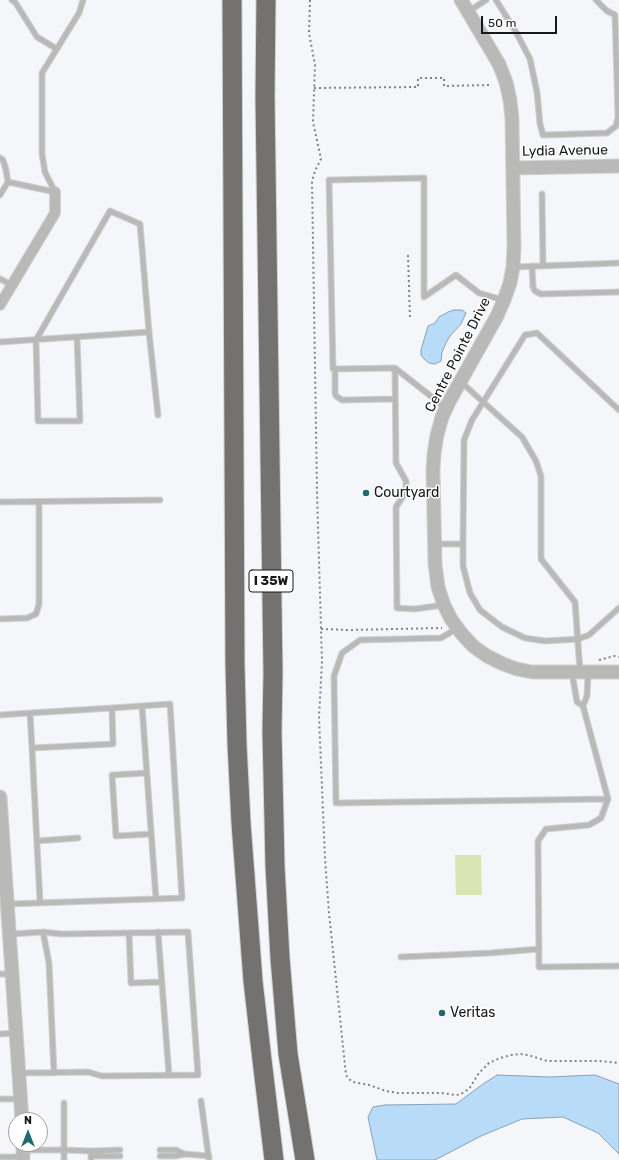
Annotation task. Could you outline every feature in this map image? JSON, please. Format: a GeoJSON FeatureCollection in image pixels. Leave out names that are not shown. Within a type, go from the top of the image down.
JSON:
{"type":"FeatureCollection","features":[{"type":"Feature","properties":{"kind":"highway","name":"I 35W"},"geometry":{"type":"LineString","coordinates":[[232,0],[235,665],[237,728],[242,831],[253,973],[274,1160]]}},
{"type":"Feature","properties":{"kind":"highway","name":"I 35W"},"geometry":{"type":"LineString","coordinates":[[266,0],[265,90],[274,850],[280,958],[288,1054],[305,1160]]}},
{"type":"Feature","properties":{"kind":"street","name":"Centre Pointe Drive"},"geometry":{"type":"LineString","coordinates":[[462,0],[499,64],[506,82],[510,100],[512,119],[514,246],[513,267],[510,284],[504,300],[497,316],[442,417],[437,435],[434,454],[434,544],[435,570],[438,587],[444,605],[457,629],[473,646],[487,656],[503,664],[532,672],[580,669],[619,672]]}},
{"type":"Feature","properties":{"kind":"street","name":"Lydia Avenue"},"geometry":{"type":"LineString","coordinates":[[512,168],[619,166]]}},
{"type":"Feature","properties":{"kind":"street"},"geometry":{"type":"LineString","coordinates":[[1,302],[55,213],[55,192]]}},
{"type":"Feature","properties":{"kind":"street"},"geometry":{"type":"LineString","coordinates":[[0,797],[5,900],[9,934],[6,974],[16,1033],[21,1112]]}},
{"type":"Feature","properties":{"kind":"lane"},"geometry":{"type":"LineString","coordinates":[[12,0],[15,2],[37,37],[57,49]]}},
{"type":"Feature","properties":{"kind":"lane"},"geometry":{"type":"LineString","coordinates":[[55,192],[45,172],[42,154],[42,73],[79,13],[83,0]]}},
{"type":"Feature","properties":{"kind":"lane"},"geometry":{"type":"LineString","coordinates":[[468,12],[486,0]]}},
{"type":"Feature","properties":{"kind":"lane"},"geometry":{"type":"LineString","coordinates":[[496,0],[516,32],[530,59],[537,92],[540,124],[543,135],[607,133],[616,126],[618,117],[615,15],[607,11],[596,0]]}},
{"type":"Feature","properties":{"kind":"lane"},"geometry":{"type":"LineString","coordinates":[[0,158],[3,160],[8,182],[0,195]]}},
{"type":"Feature","properties":{"kind":"lane"},"geometry":{"type":"LineString","coordinates":[[395,399],[342,400],[336,396],[335,393],[335,369],[333,369],[329,180],[424,178],[424,297],[456,275],[480,293],[504,300]]}},
{"type":"Feature","properties":{"kind":"lane"},"geometry":{"type":"LineString","coordinates":[[8,182],[55,192]]}},
{"type":"Feature","properties":{"kind":"lane"},"geometry":{"type":"LineString","coordinates":[[542,194],[543,266]]}},
{"type":"Feature","properties":{"kind":"lane"},"geometry":{"type":"LineString","coordinates":[[77,337],[80,421],[38,421],[36,340],[110,211],[140,224],[158,415]]}},
{"type":"Feature","properties":{"kind":"lane"},"geometry":{"type":"LineString","coordinates":[[513,267],[619,263]]}},
{"type":"Feature","properties":{"kind":"lane"},"geometry":{"type":"LineString","coordinates":[[532,266],[532,286],[535,291],[541,294],[619,292]]}},
{"type":"Feature","properties":{"kind":"lane"},"geometry":{"type":"LineString","coordinates":[[0,279],[12,285]]}},
{"type":"Feature","properties":{"kind":"lane"},"geometry":{"type":"LineString","coordinates":[[0,342],[149,332]]}},
{"type":"Feature","properties":{"kind":"lane"},"geometry":{"type":"LineString","coordinates":[[619,410],[537,333],[525,335],[472,420],[464,440],[463,544],[463,566],[470,593],[480,610],[502,627],[524,638],[545,642],[578,639],[589,635],[619,608]]}},
{"type":"Feature","properties":{"kind":"lane"},"geometry":{"type":"LineString","coordinates":[[335,369],[395,368],[447,408]]}},
{"type":"Feature","properties":{"kind":"lane"},"geometry":{"type":"LineString","coordinates":[[395,368],[396,463],[406,481],[406,490],[396,507],[397,608],[415,609],[444,605]]}},
{"type":"Feature","properties":{"kind":"lane"},"geometry":{"type":"LineString","coordinates":[[460,382],[522,437],[536,462],[541,476],[541,559],[575,602],[580,669],[577,702],[583,706]]}},
{"type":"Feature","properties":{"kind":"lane"},"geometry":{"type":"LineString","coordinates":[[0,502],[160,500]]}},
{"type":"Feature","properties":{"kind":"lane"},"geometry":{"type":"LineString","coordinates":[[0,619],[27,618],[36,614],[39,604],[39,502]]}},
{"type":"Feature","properties":{"kind":"lane"},"geometry":{"type":"LineString","coordinates":[[434,544],[463,544]]}},
{"type":"Feature","properties":{"kind":"lane"},"geometry":{"type":"LineString","coordinates":[[457,629],[441,638],[360,640],[342,653],[334,676],[336,803],[608,798]]}},
{"type":"Feature","properties":{"kind":"lane"},"geometry":{"type":"LineString","coordinates":[[580,669],[587,696],[583,706],[608,798],[601,818],[589,825],[546,829],[538,841],[539,967],[619,966]]}},
{"type":"Feature","properties":{"kind":"lane"},"geometry":{"type":"LineString","coordinates":[[0,715],[170,704],[182,898],[40,902],[5,900]]}},
{"type":"Feature","properties":{"kind":"lane"},"geometry":{"type":"LineString","coordinates":[[142,706],[156,899]]}},
{"type":"Feature","properties":{"kind":"lane"},"geometry":{"type":"LineString","coordinates":[[32,748],[113,744],[112,708]]}},
{"type":"Feature","properties":{"kind":"lane"},"geometry":{"type":"LineString","coordinates":[[30,713],[40,902]]}},
{"type":"Feature","properties":{"kind":"lane"},"geometry":{"type":"LineString","coordinates":[[147,773],[112,775],[114,836],[151,834]]}},
{"type":"Feature","properties":{"kind":"lane"},"geometry":{"type":"LineString","coordinates":[[37,841],[78,838]]}},
{"type":"Feature","properties":{"kind":"lane"},"geometry":{"type":"LineString","coordinates":[[43,932],[49,963],[54,1073]]}},
{"type":"Feature","properties":{"kind":"lane"},"geometry":{"type":"LineString","coordinates":[[9,934],[43,932],[61,934],[188,932],[198,1075],[102,1076],[88,1072],[19,1073]]}},
{"type":"Feature","properties":{"kind":"lane"},"geometry":{"type":"LineString","coordinates":[[158,932],[169,1075]]}},
{"type":"Feature","properties":{"kind":"lane"},"geometry":{"type":"LineString","coordinates":[[129,933],[131,983],[162,982]]}},
{"type":"Feature","properties":{"kind":"lane"},"geometry":{"type":"LineString","coordinates":[[401,957],[539,949]]}},
{"type":"Feature","properties":{"kind":"lane"},"geometry":{"type":"LineString","coordinates":[[0,1034],[16,1033]]}},
{"type":"Feature","properties":{"kind":"lane"},"geometry":{"type":"LineString","coordinates":[[0,1099],[20,1099]]}},
{"type":"Feature","properties":{"kind":"lane"},"geometry":{"type":"LineString","coordinates":[[160,1153],[176,1150],[185,1157],[209,1158],[201,1101]]}},
{"type":"Feature","properties":{"kind":"lane"},"geometry":{"type":"LineString","coordinates":[[64,1103],[64,1160]]}},
{"type":"Feature","properties":{"kind":"lane"},"geometry":{"type":"LineString","coordinates":[[0,1157],[23,1153],[64,1150],[91,1155],[120,1153]]}},
{"type":"Feature","properties":{"kind":"path"},"geometry":{"type":"LineString","coordinates":[[314,88],[418,87],[418,78],[444,78],[444,86],[490,85]]}},
{"type":"Feature","properties":{"kind":"path"},"geometry":{"type":"LineString","coordinates":[[408,255],[410,320]]}},
{"type":"Feature","properties":{"kind":"path"},"geometry":{"type":"LineString","coordinates":[[321,629],[349,630],[442,628]]}},
{"type":"Feature","properties":{"kind":"path"},"geometry":{"type":"LineString","coordinates":[[580,669],[596,660],[619,656]]}},
{"type":"Feature","properties":{"kind":"green space"},"geometry":{"type":"Polygon","coordinates":[[[455,855],[481,855],[482,895],[456,895],[455,855]]]}},
{"type":"Feature","properties":{"kind":"water"},"geometry":{"type":"Polygon","coordinates":[[[454,310],[462,310],[466,313],[461,324],[446,343],[442,352],[441,361],[435,364],[429,363],[421,355],[428,326],[435,323],[439,317],[454,310]]]}},
{"type":"Feature","properties":{"kind":"water"},"geometry":{"type":"Polygon","coordinates":[[[497,1075],[550,1077],[595,1075],[619,1084],[619,1154],[598,1133],[563,1117],[522,1119],[481,1136],[435,1160],[377,1160],[368,1117],[373,1107],[385,1105],[456,1104],[497,1075]]]}},
{"type":"Feature","properties":{"kind":"place","name":"Courtyard"},"geometry":{"type":"Point","coordinates":[366,493]}},
{"type":"Feature","properties":{"kind":"place","name":"Veritas"},"geometry":{"type":"Point","coordinates":[442,1013]}}]}
